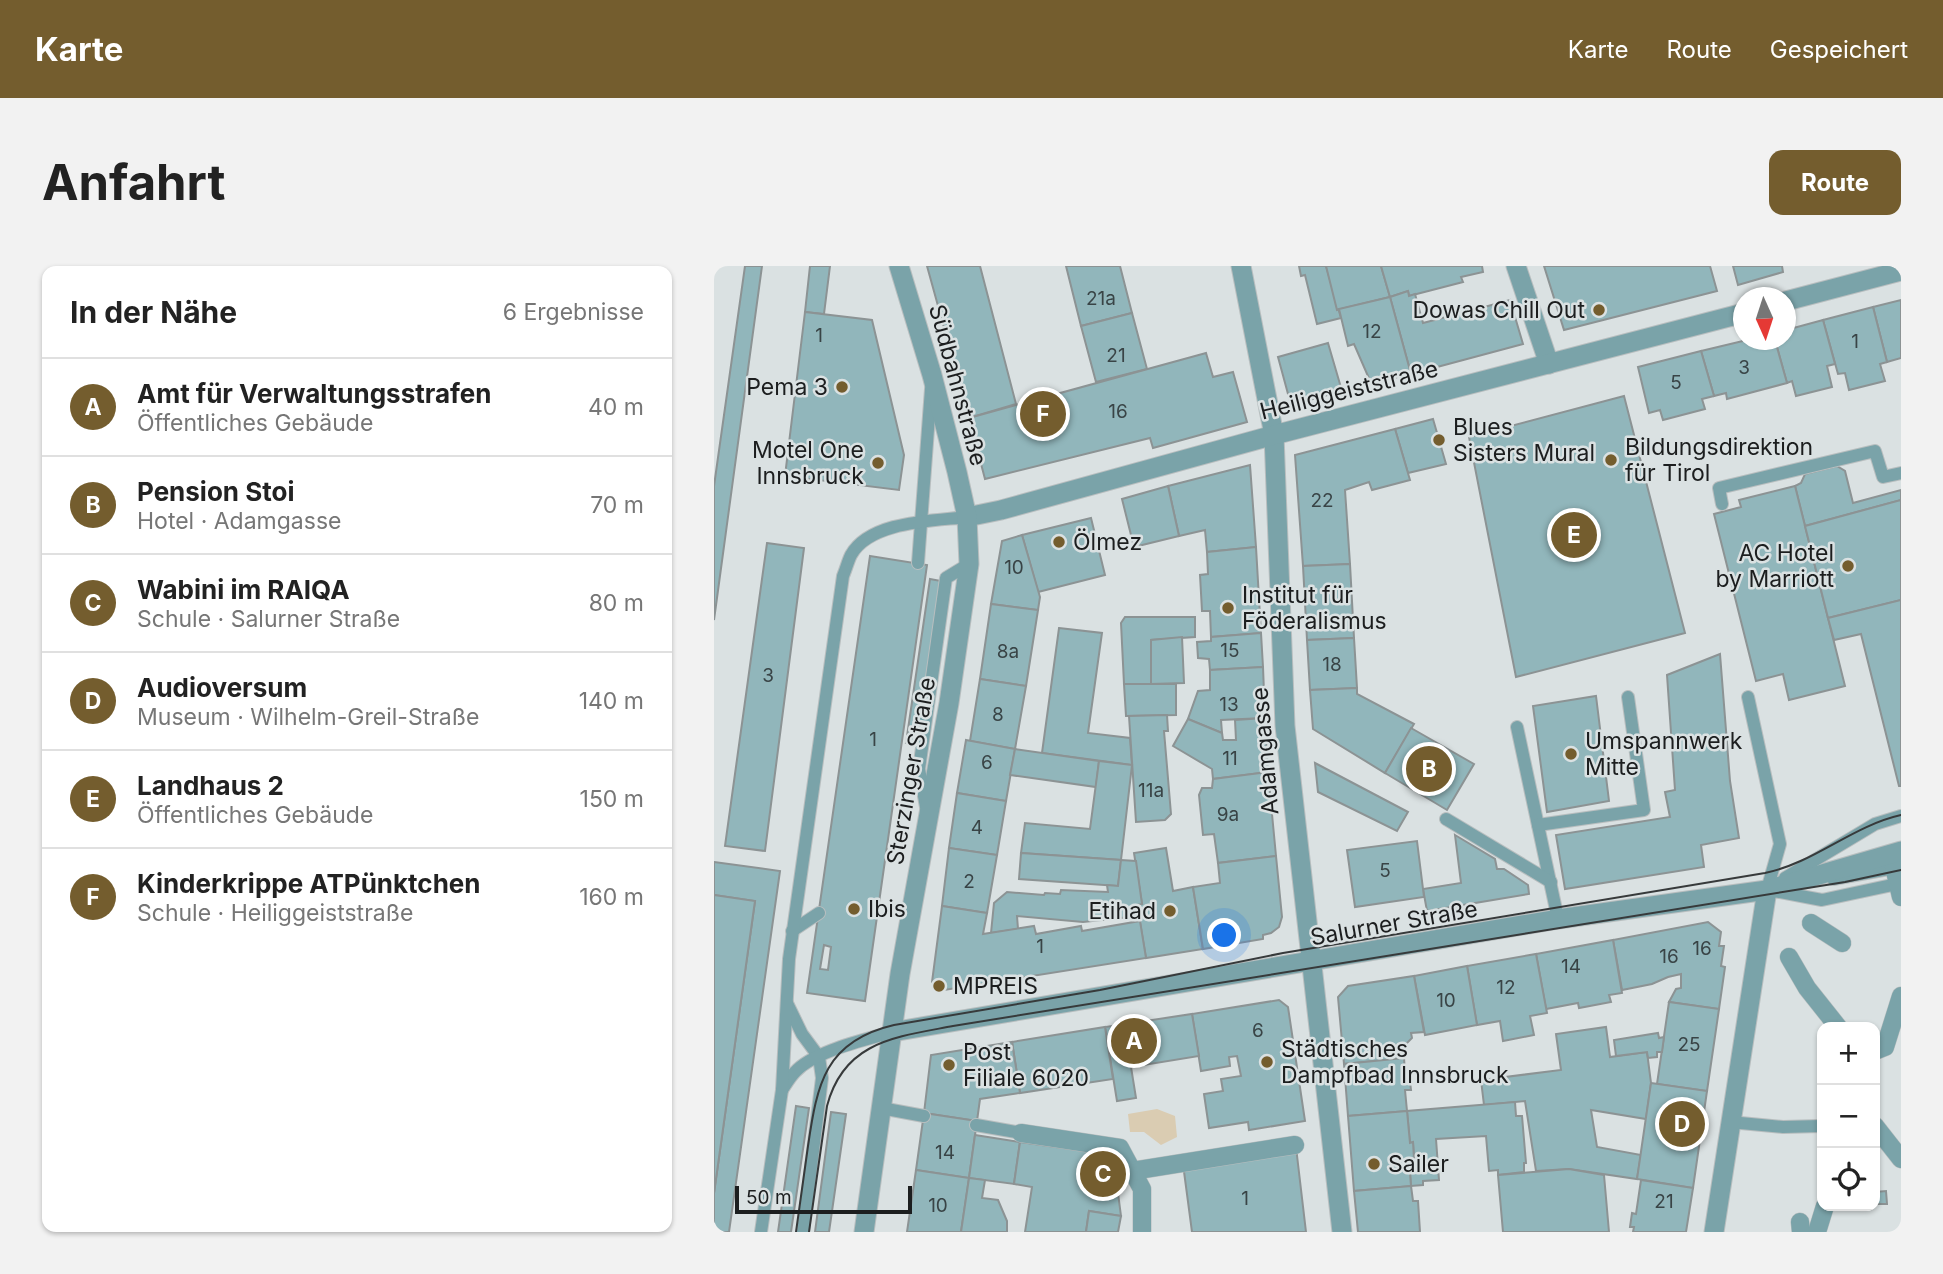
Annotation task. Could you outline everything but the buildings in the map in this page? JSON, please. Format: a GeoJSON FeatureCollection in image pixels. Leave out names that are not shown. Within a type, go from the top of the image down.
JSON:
{"type":"FeatureCollection","features":[{"type":"Feature","properties":{"kind":"street","name":"Südbahnstraße"},"geometry":{"type":"LineString","coordinates":[[899,266],[932,375],[967,517]]}},
{"type":"Feature","properties":{"kind":"street","name":"Adamgasse"},"geometry":{"type":"LineString","coordinates":[[1241,266],[1274,435],[1284,726],[1342,1232]]}},
{"type":"Feature","properties":{"kind":"street"},"geometry":{"type":"LineString","coordinates":[[1516,266],[1549,364]]}},
{"type":"Feature","properties":{"kind":"street"},"geometry":{"type":"LineString","coordinates":[[1796,298],[1901,271]]}},
{"type":"Feature","properties":{"kind":"street","name":"Heiliggeiststraße"},"geometry":{"type":"LineString","coordinates":[[967,517],[1733,316]]}},
{"type":"Feature","properties":{"kind":"street","name":"Sterzinger Straße"},"geometry":{"type":"LineString","coordinates":[[864,1232],[892,1032],[949,702],[969,564],[967,517]]}},
{"type":"Feature","properties":{"kind":"street","name":"Salurner Straße"},"geometry":{"type":"LineString","coordinates":[[892,1032],[1558,919],[1898,872]]}},
{"type":"Feature","properties":{"kind":"street"},"geometry":{"type":"LineString","coordinates":[[1714,1232],[1767,890]]}},
{"type":"Feature","properties":{"kind":"street"},"geometry":{"type":"LineString","coordinates":[[1811,923],[1842,943]]}},
{"type":"Feature","properties":{"kind":"street"},"geometry":{"type":"LineString","coordinates":[[1789,957],[1807,988],[1834,1022]]}},
{"type":"Feature","properties":{"kind":"street"},"geometry":{"type":"LineString","coordinates":[[1880,1049],[1885,1047],[1901,996]]}},
{"type":"Feature","properties":{"kind":"street"},"geometry":{"type":"LineString","coordinates":[[1880,1132],[1901,1158]]}},
{"type":"Feature","properties":{"kind":"street"},"geometry":{"type":"LineString","coordinates":[[1021,1133],[1121,1148],[1142,1189],[1142,1232]]}},
{"type":"Feature","properties":{"kind":"street"},"geometry":{"type":"LineString","coordinates":[[1132,1171],[1295,1145]]}},
{"type":"Feature","properties":{"kind":"street"},"geometry":{"type":"LineString","coordinates":[[1817,1232],[1823,1211]]}},
{"type":"Feature","properties":{"kind":"lane"},"geometry":{"type":"LineString","coordinates":[[918,563],[932,375]]}},
{"type":"Feature","properties":{"kind":"lane"},"geometry":{"type":"LineString","coordinates":[[1723,504],[1719,488],[1875,450],[1883,477],[1901,472]]}},
{"type":"Feature","properties":{"kind":"lane"},"geometry":{"type":"LineString","coordinates":[[761,1232],[782,1090],[792,931],[843,576],[852,554],[863,542],[881,531],[920,522],[967,517]]}},
{"type":"Feature","properties":{"kind":"lane"},"geometry":{"type":"LineString","coordinates":[[1748,697],[1780,844],[1767,890]]}},
{"type":"Feature","properties":{"kind":"lane"},"geometry":{"type":"LineString","coordinates":[[1538,825],[1644,810],[1628,698]]}},
{"type":"Feature","properties":{"kind":"lane"},"geometry":{"type":"LineString","coordinates":[[1517,727],[1558,919]]}},
{"type":"Feature","properties":{"kind":"lane"},"geometry":{"type":"LineString","coordinates":[[1767,890],[1875,824],[1901,816]]}},
{"type":"Feature","properties":{"kind":"lane"},"geometry":{"type":"LineString","coordinates":[[1446,820],[1551,882]]}},
{"type":"Feature","properties":{"kind":"lane"},"geometry":{"type":"LineString","coordinates":[[1767,890],[1822,900],[1898,872]]}},
{"type":"Feature","properties":{"kind":"lane"},"geometry":{"type":"LineString","coordinates":[[792,931],[819,913]]}},
{"type":"Feature","properties":{"kind":"lane"},"geometry":{"type":"LineString","coordinates":[[786,1002],[802,1034],[818,1057],[822,1078],[803,1232]]}},
{"type":"Feature","properties":{"kind":"lane"},"geometry":{"type":"LineString","coordinates":[[782,1090],[796,1071],[818,1057],[837,1048],[892,1032]]}},
{"type":"Feature","properties":{"kind":"lane"},"geometry":{"type":"LineString","coordinates":[[881,1108],[924,1116]]}},
{"type":"Feature","properties":{"kind":"lane"},"geometry":{"type":"LineString","coordinates":[[1730,1122],[1783,1127],[1817,1126]]}},
{"type":"Feature","properties":{"kind":"lane"},"geometry":{"type":"LineString","coordinates":[[976,1125],[1021,1133]]}},
{"type":"Feature","properties":{"kind":"shaded area"},"geometry":{"type":"Polygon","coordinates":[[[1157,1109],[1175,1116],[1177,1137],[1161,1145],[1144,1132],[1130,1132],[1128,1114],[1157,1109]]]}},
{"type":"Feature","properties":{"kind":"tram line"},"geometry":{"type":"LineString","coordinates":[[796,1232],[811,1124],[821,1085],[828,1068],[839,1054],[871,1032],[894,1025],[1100,990],[1283,953],[1765,873],[1800,861],[1866,827],[1901,815]]}},
{"type":"Feature","properties":{"kind":"tram line"},"geometry":{"type":"LineString","coordinates":[[809,1232],[827,1106],[835,1084],[859,1055],[893,1039],[953,1026],[1845,882],[1901,870]]}},
{"type":"Feature","properties":{"kind":"place","name":"Dowas Chill Out"},"geometry":{"type":"Point","coordinates":[1599,310]}},
{"type":"Feature","properties":{"kind":"place","name":"Pema 3"},"geometry":{"type":"Point","coordinates":[842,387]}},
{"type":"Feature","properties":{"kind":"place","name":"Kinderkrippe ATPünktchen"},"geometry":{"type":"Point","coordinates":[1043,414]}},
{"type":"Feature","properties":{"kind":"place","name":"Blues Sisters Mural"},"geometry":{"type":"Point","coordinates":[1439,440]}},
{"type":"Feature","properties":{"kind":"place","name":"Bildungsdirektion für Tirol"},"geometry":{"type":"Point","coordinates":[1611,460]}},
{"type":"Feature","properties":{"kind":"place","name":"Motel One Innsbruck"},"geometry":{"type":"Point","coordinates":[878,463]}},
{"type":"Feature","properties":{"kind":"place","name":"Landhaus 2"},"geometry":{"type":"Point","coordinates":[1574,535]}},
{"type":"Feature","properties":{"kind":"place","name":"Ölmez"},"geometry":{"type":"Point","coordinates":[1059,542]}},
{"type":"Feature","properties":{"kind":"place","name":"AC Hotel by Marriott"},"geometry":{"type":"Point","coordinates":[1848,566]}},
{"type":"Feature","properties":{"kind":"place","name":"Institut für Föderalismus"},"geometry":{"type":"Point","coordinates":[1228,608]}},
{"type":"Feature","properties":{"kind":"place","name":"Umspannwerk Mitte"},"geometry":{"type":"Point","coordinates":[1571,754]}},
{"type":"Feature","properties":{"kind":"place","name":"Pension Stoi"},"geometry":{"type":"Point","coordinates":[1429,769]}},
{"type":"Feature","properties":{"kind":"place","name":"Ibis"},"geometry":{"type":"Point","coordinates":[854,909]}},
{"type":"Feature","properties":{"kind":"place","name":"Etihad"},"geometry":{"type":"Point","coordinates":[1170,911]}},
{"type":"Feature","properties":{"kind":"place","name":"MPREIS"},"geometry":{"type":"Point","coordinates":[939,986]}},
{"type":"Feature","properties":{"kind":"place","name":"Amt für Verwaltungsstrafen"},"geometry":{"type":"Point","coordinates":[1134,1041]}},
{"type":"Feature","properties":{"kind":"place","name":"Städtisches Dampfbad Innsbruck"},"geometry":{"type":"Point","coordinates":[1267,1062]}},
{"type":"Feature","properties":{"kind":"place","name":"Post Filiale 6020"},"geometry":{"type":"Point","coordinates":[949,1065]}},
{"type":"Feature","properties":{"kind":"place","name":"Audioversum"},"geometry":{"type":"Point","coordinates":[1682,1124]}},
{"type":"Feature","properties":{"kind":"place","name":"Sailer"},"geometry":{"type":"Point","coordinates":[1374,1164]}},
{"type":"Feature","properties":{"kind":"place","name":"Wabini im RAIQA"},"geometry":{"type":"Point","coordinates":[1103,1174]}}]}
